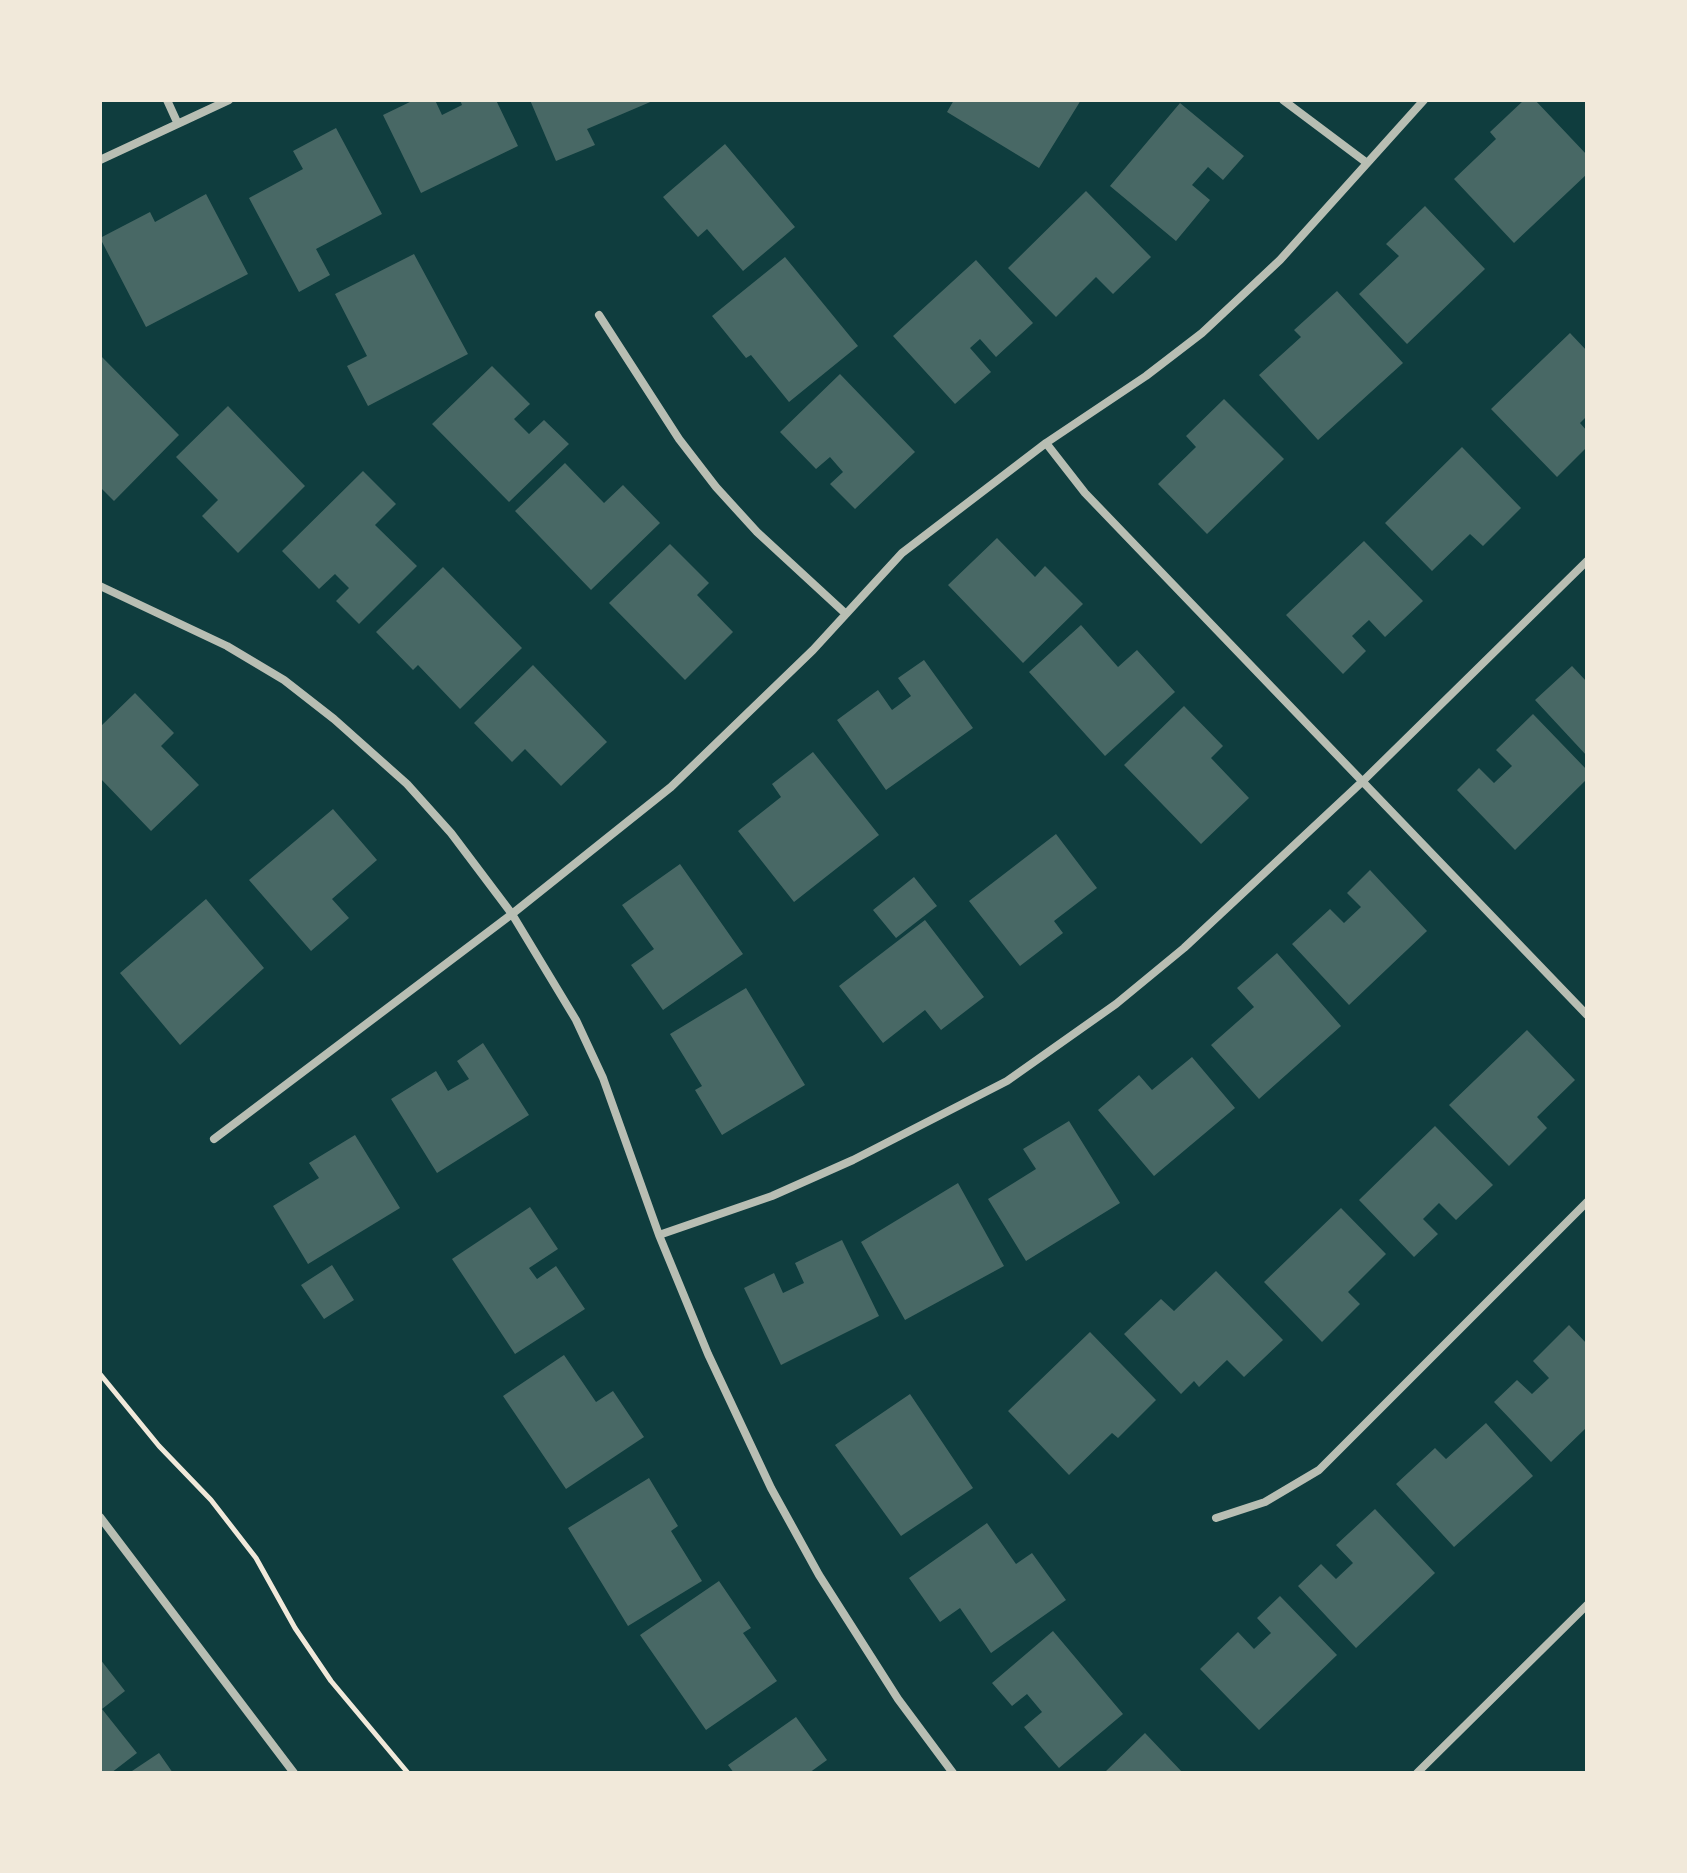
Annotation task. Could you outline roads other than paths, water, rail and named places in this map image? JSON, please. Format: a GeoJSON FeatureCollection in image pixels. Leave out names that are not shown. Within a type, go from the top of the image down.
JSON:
{"type":"FeatureCollection","features":[{"type":"Feature","properties":{"kind":"street"},"geometry":{"type":"LineString","coordinates":[[167,100],[177,122]]}},
{"type":"Feature","properties":{"kind":"street"},"geometry":{"type":"LineString","coordinates":[[100,160],[229,100]]}},
{"type":"Feature","properties":{"kind":"street"},"geometry":{"type":"LineString","coordinates":[[1283,100],[1367,163]]}},
{"type":"Feature","properties":{"kind":"street"},"geometry":{"type":"LineString","coordinates":[[214,1139],[512,914],[671,787],[744,720],[902,553],[1046,443],[1146,376],[1202,333],[1280,260],[1424,100]]}},
{"type":"Feature","properties":{"kind":"street"},"geometry":{"type":"LineString","coordinates":[[599,315],[679,439],[716,487],[757,532],[846,614]]}},
{"type":"Feature","properties":{"kind":"street"},"geometry":{"type":"LineString","coordinates":[[1046,443],[1085,493],[1587,1015]]}},
{"type":"Feature","properties":{"kind":"street"},"geometry":{"type":"LineString","coordinates":[[659,1235],[772,1196],[853,1160],[1007,1081],[1116,1004],[1184,948],[1364,780],[1587,561]]}},
{"type":"Feature","properties":{"kind":"street"},"geometry":{"type":"LineString","coordinates":[[100,586],[227,646],[284,680],[334,719],[407,784],[451,833],[512,914],[576,1020],[603,1078],[659,1235],[714,1367],[771,1488],[812,1562],[898,1699],[953,1773]]}},
{"type":"Feature","properties":{"kind":"street"},"geometry":{"type":"LineString","coordinates":[[1216,1518],[1265,1502],[1319,1470],[1587,1202]]}},
{"type":"Feature","properties":{"kind":"street"},"geometry":{"type":"LineString","coordinates":[[100,1517],[294,1773]]}},
{"type":"Feature","properties":{"kind":"street"},"geometry":{"type":"LineString","coordinates":[[1417,1773],[1587,1605]]}}]}
